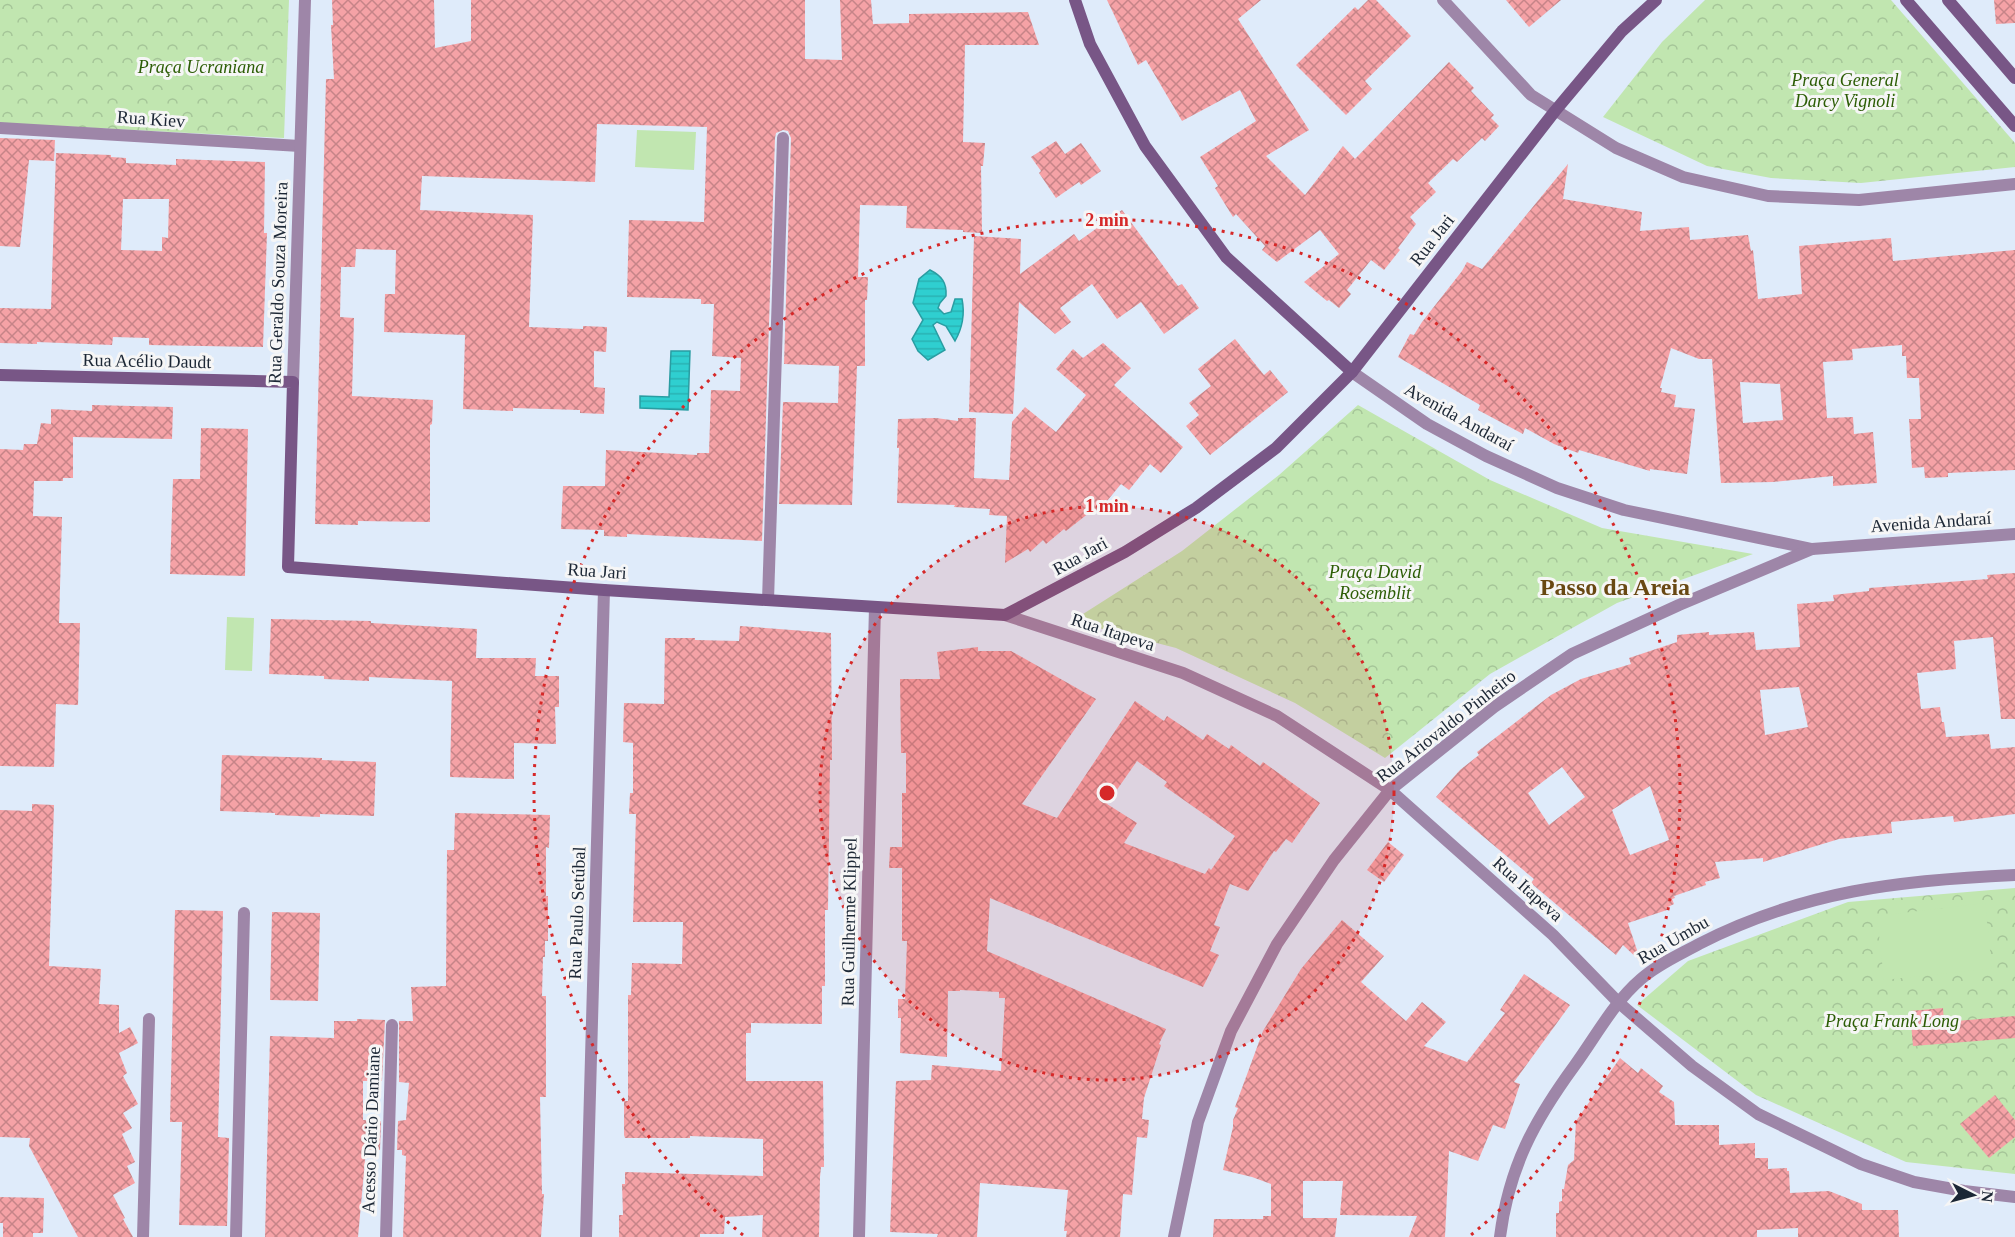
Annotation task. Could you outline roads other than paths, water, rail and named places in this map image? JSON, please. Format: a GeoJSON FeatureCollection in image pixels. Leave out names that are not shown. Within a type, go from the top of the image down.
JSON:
{"type":"FeatureCollection","features":[{"type":"Feature","properties":{"kind":"street","name":"Rua Geraldo Souza Moreira"},"geometry":{"type":"LineString","coordinates":[[288,567],[305,0]]}},
{"type":"Feature","properties":{"kind":"street","name":"Avenida Andaraí"},"geometry":{"type":"LineString","coordinates":[[1075,0],[1090,44],[1145,146],[1226,256],[1352,372],[1427,424],[1486,456],[1557,488],[1624,510],[1812,549],[2015,534]]}},
{"type":"Feature","properties":{"kind":"street"},"geometry":{"type":"LineString","coordinates":[[1443,0],[1530,95],[1616,148],[1683,177],[1767,196],[1859,200],[2015,184]]}},
{"type":"Feature","properties":{"kind":"street","name":"Rua Jari"},"geometry":{"type":"LineString","coordinates":[[288,567],[604,590],[1005,615],[1125,552],[1196,507],[1276,448],[1352,372],[1555,111],[1622,31],[1656,0]]}},
{"type":"Feature","properties":{"kind":"street"},"geometry":{"type":"LineString","coordinates":[[1906,0],[2015,126]]}},
{"type":"Feature","properties":{"kind":"street"},"geometry":{"type":"LineString","coordinates":[[1948,0],[2015,78]]}},
{"type":"Feature","properties":{"kind":"street","name":"Rua Kiev"},"geometry":{"type":"LineString","coordinates":[[0,128],[300,146]]}},
{"type":"Feature","properties":{"kind":"street"},"geometry":{"type":"LineString","coordinates":[[768,600],[783,138]]}},
{"type":"Feature","properties":{"kind":"street","name":"Rua Acélio Daudt"},"geometry":{"type":"LineString","coordinates":[[0,375],[293,382]]}},
{"type":"Feature","properties":{"kind":"street","name":"Rua Ariovaldo Pinheiro"},"geometry":{"type":"LineString","coordinates":[[1174,1237],[1198,1122],[1231,1031],[1277,944],[1334,860],[1390,790],[1494,707],[1572,654],[1679,604],[1812,549]]}},
{"type":"Feature","properties":{"kind":"street","name":"Rua Paulo Setúbal"},"geometry":{"type":"LineString","coordinates":[[586,1237],[604,590]]}},
{"type":"Feature","properties":{"kind":"street","name":"Rua Guilherme Klippel"},"geometry":{"type":"LineString","coordinates":[[859,1237],[875,607]]}},
{"type":"Feature","properties":{"kind":"street","name":"Rua Itapeva"},"geometry":{"type":"LineString","coordinates":[[1005,615],[1183,673],[1267,711],[1390,790],[1552,935],[1618,1002],[1692,1066],[1758,1114],[1861,1164],[1914,1182],[2015,1197]]}},
{"type":"Feature","properties":{"kind":"street","name":"Rua Umbu"},"geometry":{"type":"LineString","coordinates":[[1500,1237],[1509,1187],[1519,1156],[1553,1095],[1618,1002],[1657,967],[1732,927],[1806,901],[1869,887],[1956,878],[2015,875]]}},
{"type":"Feature","properties":{"kind":"street"},"geometry":{"type":"LineString","coordinates":[[236,1237],[244,913]]}},
{"type":"Feature","properties":{"kind":"street"},"geometry":{"type":"LineString","coordinates":[[143,1237],[149,1019]]}},
{"type":"Feature","properties":{"kind":"street","name":"Acesso Dário Damiane"},"geometry":{"type":"LineString","coordinates":[[386,1237],[392,1025]]}},
{"type":"Feature","properties":{"kind":"water"},"geometry":{"type":"Polygon","coordinates":[[[930,270],[941,277],[946,287],[946,296],[938,308],[944,314],[951,312],[955,299],[962,299],[963,315],[962,326],[955,341],[946,326],[937,322],[933,325],[945,350],[928,360],[918,351],[912,339],[923,320],[913,303],[919,279],[930,270]]]}},
{"type":"Feature","properties":{"kind":"water"},"geometry":{"type":"Polygon","coordinates":[[[671,351],[690,351],[688,410],[640,408],[640,396],[669,397],[671,351]]]}},
{"type":"Feature","properties":{"kind":"district","name":"Passo da Areia"},"geometry":{"type":"Point","coordinates":[1615,587]}},
{"type":"Feature","properties":{"kind":"park label","name":"Praça Ucraniana"},"geometry":{"type":"Point","coordinates":[201,67]}},
{"type":"Feature","properties":{"kind":"park label","name":"Praça General Darcy Vignoli"},"geometry":{"type":"Point","coordinates":[1845,90]}},
{"type":"Feature","properties":{"kind":"park label","name":"Praça David Rosemblit"},"geometry":{"type":"Point","coordinates":[1375,582]}},
{"type":"Feature","properties":{"kind":"park label","name":"Praça Frank Long"},"geometry":{"type":"Point","coordinates":[1892,1021]}}]}
